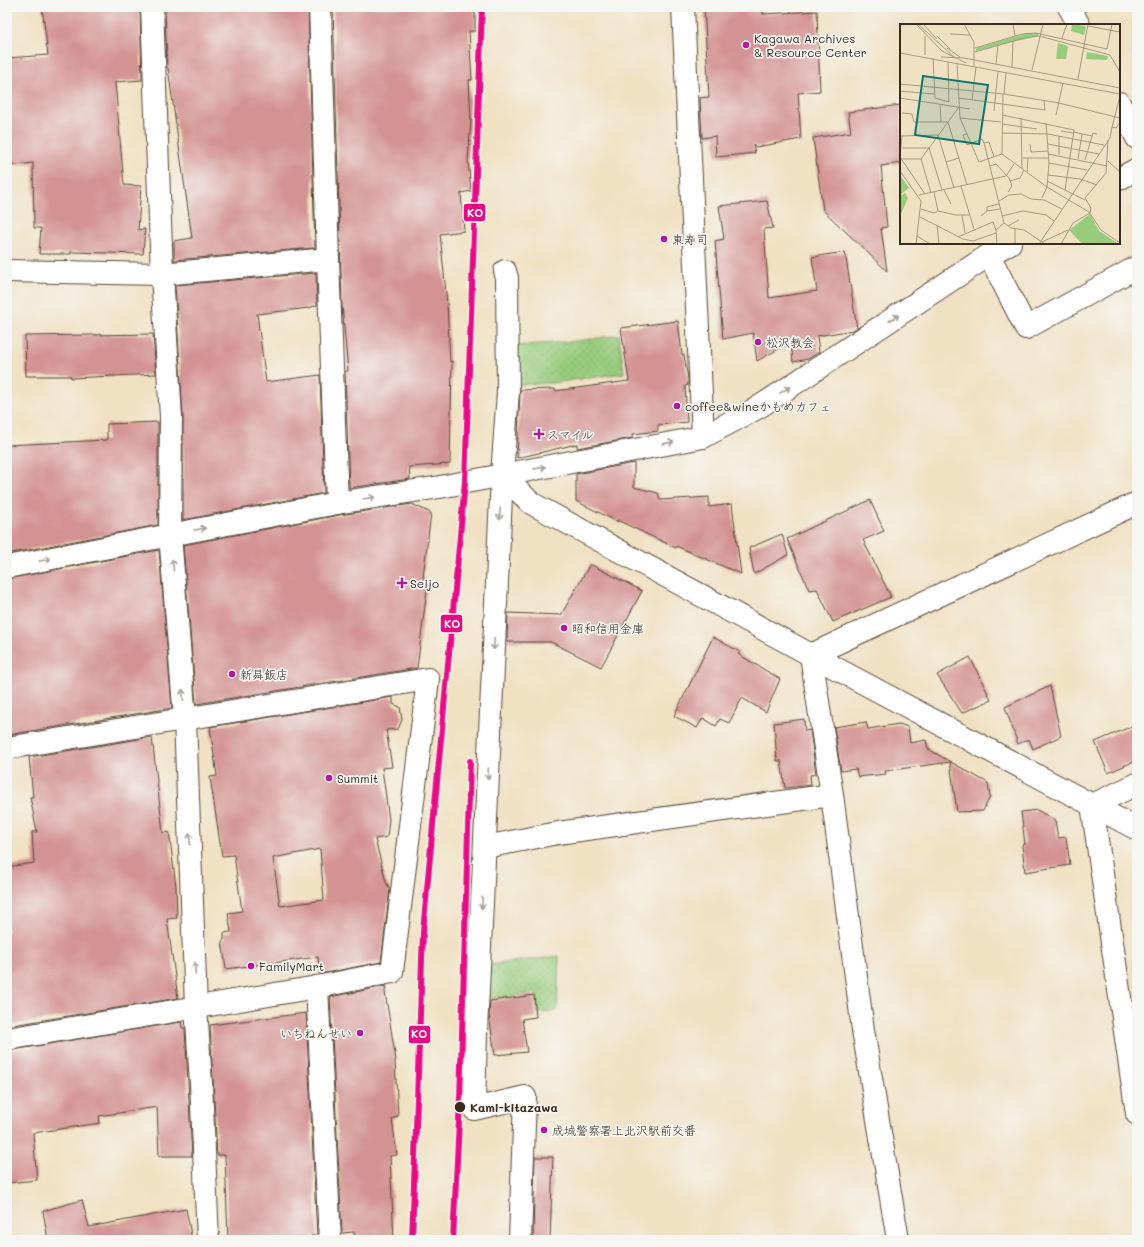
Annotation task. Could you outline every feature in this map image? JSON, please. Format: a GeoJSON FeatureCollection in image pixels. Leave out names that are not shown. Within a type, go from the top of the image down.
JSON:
{"type":"FeatureCollection","features":[{"type":"Feature","properties":{"kind":"street"},"geometry":{"type":"LineString","coordinates":[[152,7],[162,274],[171,417],[170,535],[185,719],[196,1008],[208,1240]]}},
{"type":"Feature","properties":{"kind":"street"},"geometry":{"type":"LineString","coordinates":[[320,7],[337,503]]}},
{"type":"Feature","properties":{"kind":"street"},"geometry":{"type":"LineString","coordinates":[[683,7],[703,437]]}},
{"type":"Feature","properties":{"kind":"street"},"geometry":{"type":"LineString","coordinates":[[1069,7],[1078,24]]}},
{"type":"Feature","properties":{"kind":"street"},"geometry":{"type":"LineString","coordinates":[[1120,105],[1137,138]]}},
{"type":"Feature","properties":{"kind":"street"},"geometry":{"type":"LineString","coordinates":[[1120,178],[1137,169]]}},
{"type":"Feature","properties":{"kind":"street"},"geometry":{"type":"LineString","coordinates":[[7,567],[337,503],[440,488],[703,437],[759,407],[988,255],[1008,244]]}},
{"type":"Feature","properties":{"kind":"street"},"geometry":{"type":"LineString","coordinates":[[988,255],[1026,328],[1137,267]]}},
{"type":"Feature","properties":{"kind":"street"},"geometry":{"type":"LineString","coordinates":[[7,271],[162,274],[328,259]]}},
{"type":"Feature","properties":{"kind":"street"},"geometry":{"type":"LineString","coordinates":[[505,271],[507,278],[508,392],[502,475],[476,1032],[474,1109],[525,1097],[520,1240]]}},
{"type":"Feature","properties":{"kind":"street"},"geometry":{"type":"LineString","coordinates":[[502,475],[531,503],[1137,829]]}},
{"type":"Feature","properties":{"kind":"street"},"geometry":{"type":"LineString","coordinates":[[811,654],[1137,503]]}},
{"type":"Feature","properties":{"kind":"street"},"geometry":{"type":"LineString","coordinates":[[811,654],[832,795],[863,1030],[898,1240]]}},
{"type":"Feature","properties":{"kind":"street"},"geometry":{"type":"LineString","coordinates":[[7,748],[428,679],[392,972],[317,987],[7,1039]]}},
{"type":"Feature","properties":{"kind":"street"},"geometry":{"type":"LineString","coordinates":[[1092,805],[1137,784]]}},
{"type":"Feature","properties":{"kind":"street"},"geometry":{"type":"LineString","coordinates":[[485,847],[558,833],[832,795]]}},
{"type":"Feature","properties":{"kind":"street"},"geometry":{"type":"LineString","coordinates":[[1092,805],[1137,1114]]}},
{"type":"Feature","properties":{"kind":"street"},"geometry":{"type":"LineString","coordinates":[[317,987],[330,1240]]}},
{"type":"Feature","properties":{"kind":"green space"},"geometry":{"type":"Polygon","coordinates":[[[619,335],[624,373],[552,383],[517,385],[515,346],[576,341],[619,335]]]}},
{"type":"Feature","properties":{"kind":"green space"},"geometry":{"type":"Polygon","coordinates":[[[559,956],[557,1011],[538,1013],[536,993],[488,999],[489,965],[559,956]]]}},
{"type":"Feature","properties":{"kind":"building"},"geometry":{"type":"Polygon","coordinates":[[[42,7],[140,7],[142,80],[115,82],[124,185],[141,186],[138,230],[145,229],[143,254],[71,252],[71,254],[39,254],[41,228],[34,228],[33,163],[7,166],[7,58],[48,55],[42,7]]]}},
{"type":"Feature","properties":{"kind":"building"},"geometry":{"type":"Polygon","coordinates":[[[165,7],[308,7],[315,248],[174,260],[174,241],[192,238],[167,68],[165,7]]]}},
{"type":"Feature","properties":{"kind":"building"},"geometry":{"type":"Polygon","coordinates":[[[333,7],[475,7],[475,31],[469,31],[472,80],[469,80],[471,120],[468,160],[471,191],[461,193],[464,231],[440,234],[447,303],[450,362],[452,361],[450,464],[409,467],[410,479],[349,488],[345,371],[348,371],[342,305],[333,7]]]}},
{"type":"Feature","properties":{"kind":"building"},"geometry":{"type":"Polygon","coordinates":[[[704,7],[762,7],[763,14],[817,11],[820,91],[798,93],[801,139],[756,147],[753,144],[755,153],[716,157],[715,136],[702,138],[700,98],[709,97],[704,7]]]}},
{"type":"Feature","properties":{"kind":"building"},"geometry":{"type":"Polygon","coordinates":[[[900,105],[900,163],[881,166],[887,227],[881,228],[887,271],[823,210],[813,138],[851,132],[848,112],[900,105]]]}},
{"type":"Feature","properties":{"kind":"building"},"geometry":{"type":"Polygon","coordinates":[[[767,201],[773,228],[764,229],[769,298],[817,291],[812,257],[845,252],[857,328],[817,336],[819,352],[808,359],[793,362],[791,342],[757,361],[753,333],[723,339],[715,241],[724,239],[719,206],[767,201]]]}},
{"type":"Feature","properties":{"kind":"building"},"geometry":{"type":"Polygon","coordinates":[[[316,273],[317,305],[309,308],[257,314],[266,382],[320,375],[324,493],[183,520],[183,416],[175,285],[316,273]]]}},
{"type":"Feature","properties":{"kind":"building"},"geometry":{"type":"Polygon","coordinates":[[[678,321],[682,355],[684,355],[688,379],[688,385],[685,386],[687,422],[658,425],[658,431],[633,434],[633,438],[577,448],[577,444],[517,458],[520,390],[555,389],[555,391],[629,381],[621,328],[678,321]]]}},
{"type":"Feature","properties":{"kind":"building"},"geometry":{"type":"Polygon","coordinates":[[[153,334],[156,374],[71,378],[71,376],[26,376],[25,336],[153,334]]]}},
{"type":"Feature","properties":{"kind":"building"},"geometry":{"type":"Polygon","coordinates":[[[158,422],[158,525],[7,554],[7,445],[107,440],[107,424],[158,422]]]}},
{"type":"Feature","properties":{"kind":"building"},"geometry":{"type":"Polygon","coordinates":[[[634,463],[634,487],[658,493],[660,500],[709,497],[709,507],[732,504],[741,574],[676,546],[676,548],[576,501],[576,474],[634,463]]]}},
{"type":"Feature","properties":{"kind":"building"},"geometry":{"type":"Polygon","coordinates":[[[870,500],[884,531],[863,540],[891,597],[833,622],[817,589],[809,590],[787,539],[870,500]]]}},
{"type":"Feature","properties":{"kind":"building"},"geometry":{"type":"Polygon","coordinates":[[[412,504],[431,513],[423,577],[428,582],[417,668],[196,704],[183,545],[339,515],[412,504]]]}},
{"type":"Feature","properties":{"kind":"building"},"geometry":{"type":"Polygon","coordinates":[[[782,534],[788,555],[754,574],[749,548],[782,534]]]}},
{"type":"Feature","properties":{"kind":"building"},"geometry":{"type":"Polygon","coordinates":[[[159,550],[172,708],[7,735],[7,579],[159,550]]]}},
{"type":"Feature","properties":{"kind":"building","name":"昭和信用金庫"},"geometry":{"type":"Polygon","coordinates":[[[590,564],[642,591],[601,667],[551,642],[507,642],[508,613],[561,615],[590,564]]]}},
{"type":"Feature","properties":{"kind":"building"},"geometry":{"type":"Polygon","coordinates":[[[713,637],[740,652],[738,654],[780,679],[766,712],[742,698],[729,723],[720,719],[716,726],[703,718],[697,728],[674,716],[713,637]]]}},
{"type":"Feature","properties":{"kind":"building"},"geometry":{"type":"Polygon","coordinates":[[[970,657],[991,700],[962,713],[937,675],[970,657]]]}},
{"type":"Feature","properties":{"kind":"building"},"geometry":{"type":"Polygon","coordinates":[[[1050,686],[1061,736],[1033,749],[1029,739],[1018,744],[1005,707],[1050,686]]]}},
{"type":"Feature","properties":{"kind":"building"},"geometry":{"type":"Polygon","coordinates":[[[393,697],[393,704],[400,707],[402,720],[398,729],[386,730],[392,767],[382,768],[389,820],[387,837],[375,839],[386,882],[390,889],[381,962],[320,974],[318,957],[226,969],[222,941],[224,940],[224,933],[231,932],[228,913],[242,911],[234,855],[222,856],[210,777],[217,776],[210,727],[393,697]],[[320,849],[273,858],[280,906],[324,900],[320,849]]]}},
{"type":"Feature","properties":{"kind":"building"},"geometry":{"type":"Polygon","coordinates":[[[804,719],[805,731],[810,730],[816,774],[810,775],[811,785],[785,788],[781,761],[777,761],[774,723],[804,719]]]}},
{"type":"Feature","properties":{"kind":"building"},"geometry":{"type":"Polygon","coordinates":[[[866,722],[868,729],[899,724],[908,727],[910,743],[926,740],[928,749],[988,783],[990,797],[983,811],[957,812],[950,762],[885,771],[886,774],[858,777],[856,769],[841,771],[834,727],[866,722]]]}},
{"type":"Feature","properties":{"kind":"building"},"geometry":{"type":"Polygon","coordinates":[[[1137,724],[1137,760],[1108,773],[1095,742],[1137,724]]]}},
{"type":"Feature","properties":{"kind":"building"},"geometry":{"type":"Polygon","coordinates":[[[152,737],[163,833],[169,832],[176,886],[177,918],[167,919],[178,998],[7,1026],[7,867],[34,863],[32,832],[37,832],[30,797],[33,797],[29,757],[152,737]]]}},
{"type":"Feature","properties":{"kind":"building"},"geometry":{"type":"Polygon","coordinates":[[[1037,810],[1055,820],[1058,838],[1066,837],[1070,865],[1025,872],[1022,845],[1025,844],[1021,812],[1037,810]]]}},
{"type":"Feature","properties":{"kind":"building"},"geometry":{"type":"Polygon","coordinates":[[[386,986],[385,992],[396,1060],[398,1116],[392,1119],[397,1155],[390,1156],[394,1240],[355,1240],[354,1232],[342,1233],[330,997],[386,986]]]}},
{"type":"Feature","properties":{"kind":"building"},"geometry":{"type":"Polygon","coordinates":[[[534,995],[536,1017],[522,1019],[527,1052],[495,1055],[489,1015],[490,1001],[534,995]]]}},
{"type":"Feature","properties":{"kind":"building"},"geometry":{"type":"Polygon","coordinates":[[[306,1013],[317,1236],[311,1236],[312,1240],[228,1240],[225,1155],[217,1155],[210,1025],[306,1013]]]}},
{"type":"Feature","properties":{"kind":"building"},"geometry":{"type":"Polygon","coordinates":[[[181,1022],[182,1028],[185,1028],[192,1156],[159,1156],[157,1107],[99,1116],[100,1123],[33,1133],[37,1180],[7,1183],[7,1051],[181,1022]]]}},
{"type":"Feature","properties":{"kind":"building"},"geometry":{"type":"Polygon","coordinates":[[[535,1157],[553,1157],[550,1240],[533,1240],[535,1157]]]}},
{"type":"Feature","properties":{"kind":"building"},"geometry":{"type":"Polygon","coordinates":[[[82,1200],[89,1227],[186,1209],[192,1240],[48,1240],[43,1211],[82,1200]]]}},
{"type":"Feature","properties":{"kind":"transit line","name":"KO"},"geometry":{"type":"LineString","coordinates":[[412,1240],[423,932],[465,482],[482,7]]}},
{"type":"Feature","properties":{"kind":"transit line","name":"KO"},"geometry":{"type":"LineString","coordinates":[[453,1240],[460,1101],[470,761]]}},
{"type":"Feature","properties":{"kind":"place","name":"Kagawa Archives & Resource Center"},"geometry":{"type":"Point","coordinates":[746,45]}},
{"type":"Feature","properties":{"kind":"place","name":"東寿司"},"geometry":{"type":"Point","coordinates":[664,239]}},
{"type":"Feature","properties":{"kind":"place","name":"松沢教会"},"geometry":{"type":"Point","coordinates":[758,342]}},
{"type":"Feature","properties":{"kind":"place","name":"coffee&wineかもめカフェ"},"geometry":{"type":"Point","coordinates":[677,406]}},
{"type":"Feature","properties":{"kind":"place","name":"スマイル"},"geometry":{"type":"Point","coordinates":[539,434]}},
{"type":"Feature","properties":{"kind":"place","name":"Seijo"},"geometry":{"type":"Point","coordinates":[402,583]}},
{"type":"Feature","properties":{"kind":"place","name":"昭和信用金庫"},"geometry":{"type":"Point","coordinates":[564,628]}},
{"type":"Feature","properties":{"kind":"place","name":"新曻飯店"},"geometry":{"type":"Point","coordinates":[232,674]}},
{"type":"Feature","properties":{"kind":"place","name":"Summit"},"geometry":{"type":"Point","coordinates":[329,778]}},
{"type":"Feature","properties":{"kind":"place","name":"FamilyMart"},"geometry":{"type":"Point","coordinates":[251,966]}},
{"type":"Feature","properties":{"kind":"place","name":"いちねんせい"},"geometry":{"type":"Point","coordinates":[360,1033]}},
{"type":"Feature","properties":{"kind":"place","name":"Kami-kitazawa"},"geometry":{"type":"Point","coordinates":[460,1107]}},
{"type":"Feature","properties":{"kind":"place","name":"成城警察署上北沢駅前交番"},"geometry":{"type":"Point","coordinates":[544,1130]}}]}
